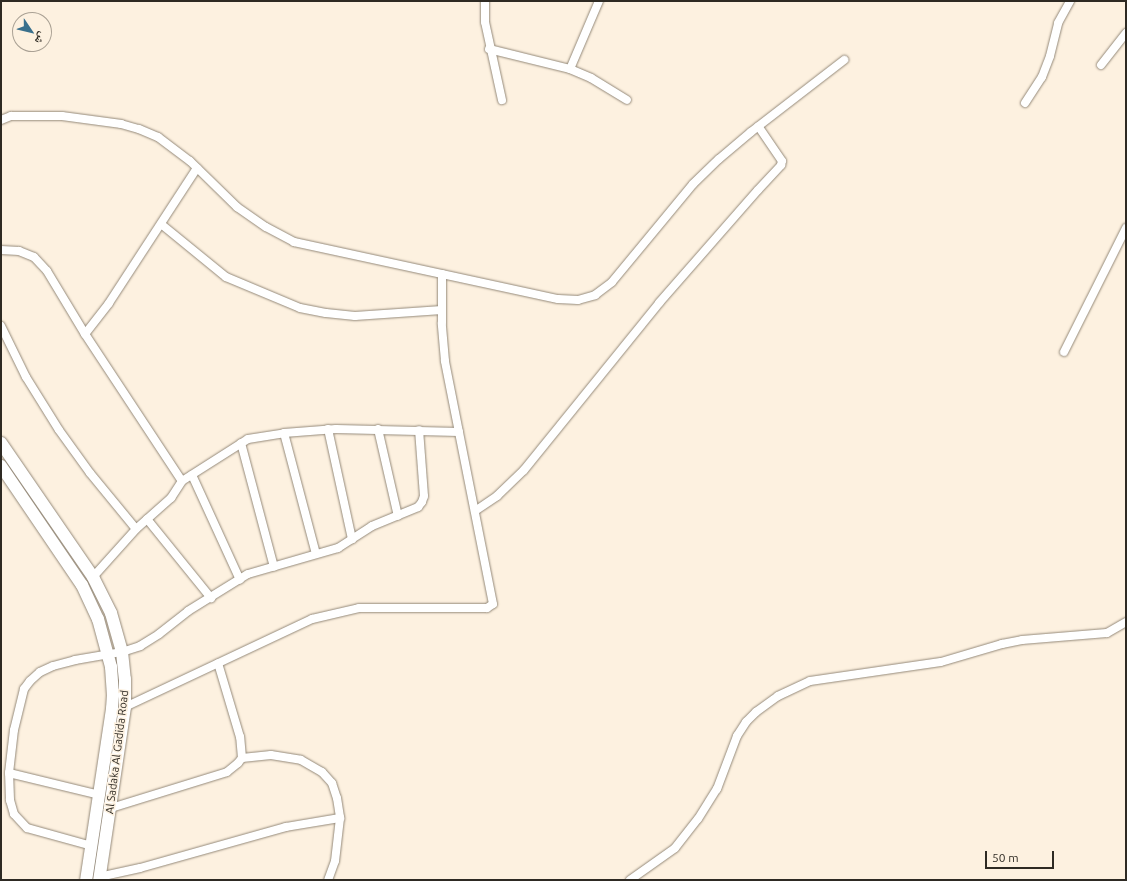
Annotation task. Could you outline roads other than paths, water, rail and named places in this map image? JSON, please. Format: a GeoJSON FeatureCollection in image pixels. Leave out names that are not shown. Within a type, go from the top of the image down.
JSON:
{"type":"FeatureCollection","features":[{"type":"Feature","properties":{"kind":"street"},"geometry":{"type":"LineString","coordinates":[[485,1],[485,22],[489,49],[498,77],[502,100]]}},
{"type":"Feature","properties":{"kind":"street"},"geometry":{"type":"LineString","coordinates":[[570,69],[599,1]]}},
{"type":"Feature","properties":{"kind":"street"},"geometry":{"type":"LineString","coordinates":[[1025,103],[1042,77],[1050,56],[1058,23],[1070,1]]}},
{"type":"Feature","properties":{"kind":"street"},"geometry":{"type":"LineString","coordinates":[[1101,65],[1126,33]]}},
{"type":"Feature","properties":{"kind":"street"},"geometry":{"type":"LineString","coordinates":[[489,49],[570,69],[591,78],[627,100]]}},
{"type":"Feature","properties":{"kind":"street"},"geometry":{"type":"LineString","coordinates":[[1,120],[11,116],[62,116],[121,124],[158,137],[197,168],[237,207],[266,227],[294,242],[558,299],[578,300],[595,295],[612,282],[693,184],[758,126],[844,60]]}},
{"type":"Feature","properties":{"kind":"street"},"geometry":{"type":"LineString","coordinates":[[475,511],[497,496],[524,470],[659,303],[781,165],[782,161],[758,126]]}},
{"type":"Feature","properties":{"kind":"street"},"geometry":{"type":"LineString","coordinates":[[86,334],[109,302],[197,168]]}},
{"type":"Feature","properties":{"kind":"street"},"geometry":{"type":"LineString","coordinates":[[161,224],[226,277],[300,308],[326,313],[355,316],[442,310]]}},
{"type":"Feature","properties":{"kind":"street"},"geometry":{"type":"LineString","coordinates":[[1064,352],[1126,228]]}},
{"type":"Feature","properties":{"kind":"street"},"geometry":{"type":"LineString","coordinates":[[1,250],[19,251],[34,257],[47,271],[86,334],[182,481]]}},
{"type":"Feature","properties":{"kind":"street"},"geometry":{"type":"LineString","coordinates":[[125,707],[312,619],[359,608],[454,609],[487,608],[490,606],[493,601],[445,361],[442,310],[442,274]]}},
{"type":"Feature","properties":{"kind":"street"},"geometry":{"type":"LineString","coordinates":[[1,326],[26,377],[59,430],[90,474],[136,529]]}},
{"type":"Feature","properties":{"kind":"street"},"geometry":{"type":"LineString","coordinates":[[82,585],[93,576],[136,529],[171,498],[182,481],[248,440],[284,433],[328,429],[460,432]]}},
{"type":"Feature","properties":{"kind":"street"},"geometry":{"type":"LineString","coordinates":[[328,429],[352,539]]}},
{"type":"Feature","properties":{"kind":"street"},"geometry":{"type":"LineString","coordinates":[[378,429],[398,516]]}},
{"type":"Feature","properties":{"kind":"street"},"geometry":{"type":"LineString","coordinates":[[92,846],[27,828],[14,814],[10,800],[9,774],[14,730],[24,690],[30,681],[40,672],[54,666],[122,652],[140,646],[159,634],[188,611],[248,574],[338,548],[372,526],[418,507],[424,496],[419,430]]}},
{"type":"Feature","properties":{"kind":"street"},"geometry":{"type":"LineString","coordinates":[[284,433],[316,554]]}},
{"type":"Feature","properties":{"kind":"street","name":"Al Sadaka Al Gadida Road"},"geometry":{"type":"LineString","coordinates":[[1,443],[93,576],[112,613],[122,652],[125,679],[125,707],[111,808],[99,878]]}},
{"type":"Feature","properties":{"kind":"street"},"geometry":{"type":"LineString","coordinates":[[241,444],[274,566]]}},
{"type":"Feature","properties":{"kind":"street","name":"Al Sadaka Al Gadida Road"},"geometry":{"type":"LineString","coordinates":[[1,466],[82,585],[98,618],[107,654],[113,696],[100,795],[86,879]]}},
{"type":"Feature","properties":{"kind":"street"},"geometry":{"type":"LineString","coordinates":[[192,475],[240,580]]}},
{"type":"Feature","properties":{"kind":"street"},"geometry":{"type":"LineString","coordinates":[[147,519],[211,598]]}},
{"type":"Feature","properties":{"kind":"street"},"geometry":{"type":"LineString","coordinates":[[630,880],[675,848],[698,819],[717,788],[738,736],[746,722],[756,712],[778,696],[810,681],[941,662],[1002,644],[1022,640],[1107,634],[1126,622]]}},
{"type":"Feature","properties":{"kind":"street"},"geometry":{"type":"LineString","coordinates":[[218,663],[240,737],[242,758]]}},
{"type":"Feature","properties":{"kind":"street"},"geometry":{"type":"LineString","coordinates":[[111,808],[227,772],[242,758],[271,756],[301,760],[322,772],[332,783],[337,798],[340,818],[335,861],[328,880]]}},
{"type":"Feature","properties":{"kind":"street"},"geometry":{"type":"LineString","coordinates":[[9,774],[100,795]]}},
{"type":"Feature","properties":{"kind":"street"},"geometry":{"type":"LineString","coordinates":[[86,879],[99,878],[140,868],[286,827],[340,818]]}}]}
